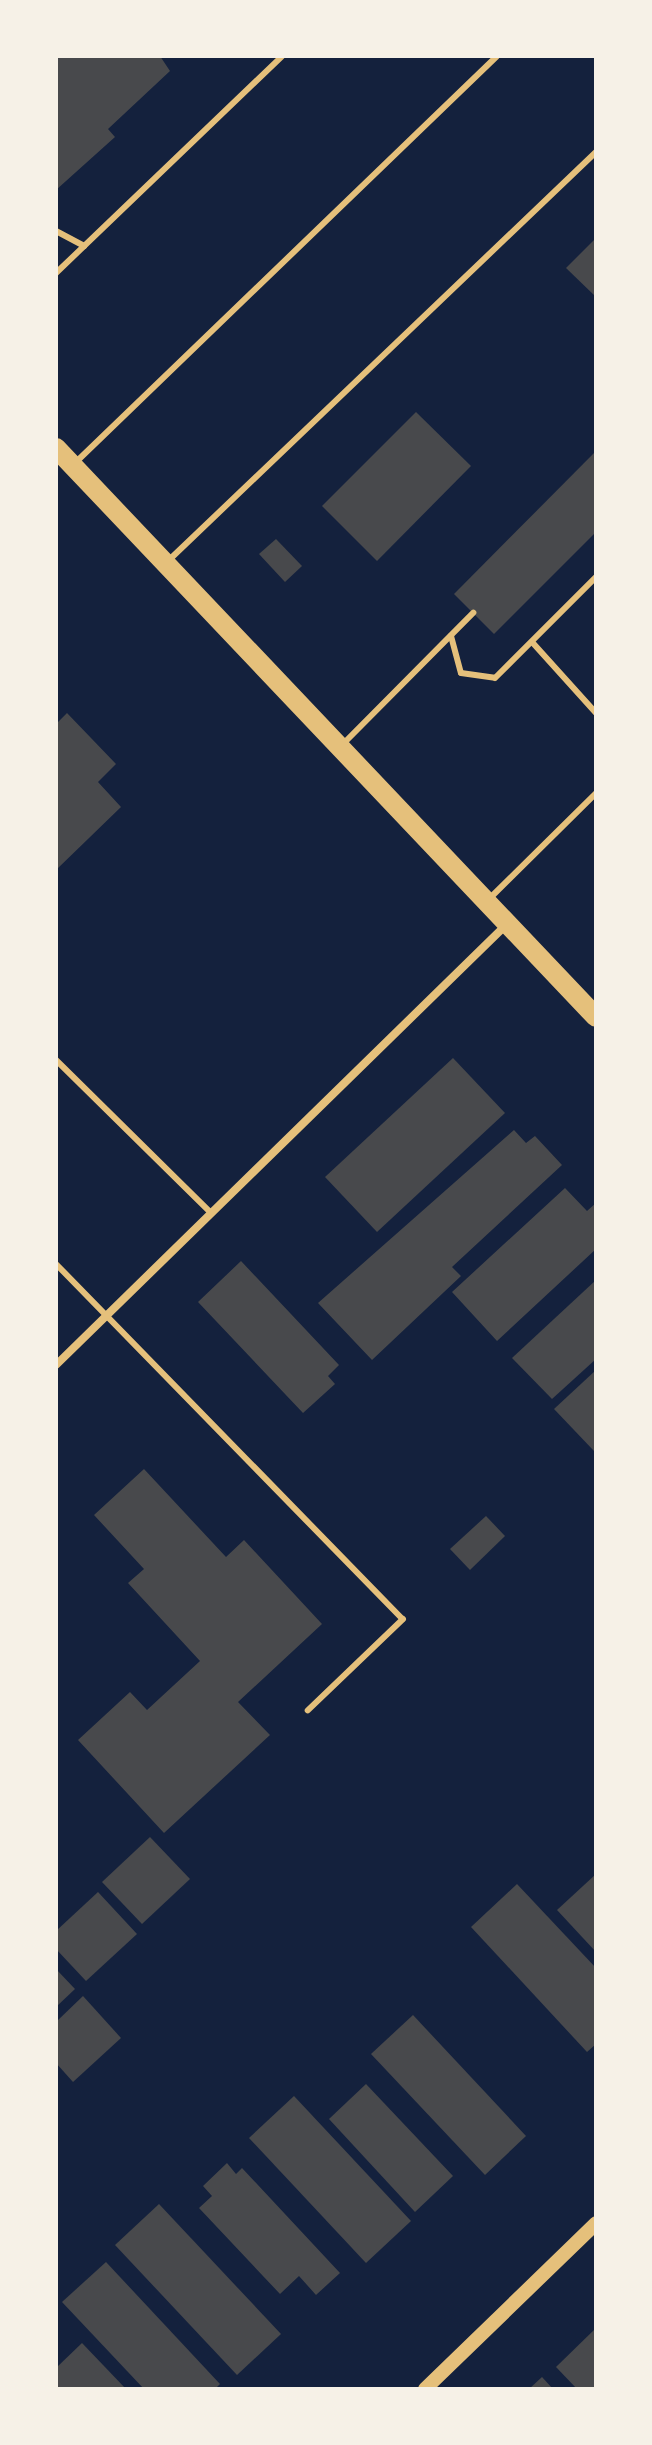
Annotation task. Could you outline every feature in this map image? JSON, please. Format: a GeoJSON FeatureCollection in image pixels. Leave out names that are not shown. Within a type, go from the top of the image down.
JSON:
{"type":"FeatureCollection","features":[{"type":"Feature","properties":{"kind":"main road"},"geometry":{"type":"LineString","coordinates":[[56,448],[596,1017]]}},
{"type":"Feature","properties":{"kind":"street"},"geometry":{"type":"LineString","coordinates":[[56,1365],[507,923]]}},
{"type":"Feature","properties":{"kind":"street"},"geometry":{"type":"LineString","coordinates":[[425,2389],[596,2223]]}},
{"type":"Feature","properties":{"kind":"lane"},"geometry":{"type":"LineString","coordinates":[[56,273],[282,56]]}},
{"type":"Feature","properties":{"kind":"lane"},"geometry":{"type":"LineString","coordinates":[[73,466],[497,56]]}},
{"type":"Feature","properties":{"kind":"lane"},"geometry":{"type":"LineString","coordinates":[[166,564],[596,152]]}},
{"type":"Feature","properties":{"kind":"lane"},"geometry":{"type":"LineString","coordinates":[[56,231],[84,246]]}},
{"type":"Feature","properties":{"kind":"lane"},"geometry":{"type":"LineString","coordinates":[[451,636],[461,673],[495,678],[596,577]]}},
{"type":"Feature","properties":{"kind":"lane"},"geometry":{"type":"LineString","coordinates":[[340,747],[473,613]]}},
{"type":"Feature","properties":{"kind":"lane"},"geometry":{"type":"LineString","coordinates":[[532,642],[596,713]]}},
{"type":"Feature","properties":{"kind":"lane"},"geometry":{"type":"LineString","coordinates":[[487,901],[596,793]]}},
{"type":"Feature","properties":{"kind":"lane"},"geometry":{"type":"LineString","coordinates":[[56,1060],[211,1213]]}},
{"type":"Feature","properties":{"kind":"lane"},"geometry":{"type":"LineString","coordinates":[[56,1264],[403,1619],[308,1710]]}},
{"type":"Feature","properties":{"kind":"building"},"geometry":{"type":"Polygon","coordinates":[[[56,56],[160,56],[170,71],[108,129],[115,137],[56,190],[56,56]]]}},
{"type":"Feature","properties":{"kind":"building"},"geometry":{"type":"Polygon","coordinates":[[[596,238],[596,297],[566,268],[596,238]]]}},
{"type":"Feature","properties":{"kind":"building"},"geometry":{"type":"Polygon","coordinates":[[[416,412],[471,466],[377,561],[322,506],[416,412]]]}},
{"type":"Feature","properties":{"kind":"building"},"geometry":{"type":"Polygon","coordinates":[[[596,451],[596,532],[494,634],[454,594],[596,451]]]}},
{"type":"Feature","properties":{"kind":"building"},"geometry":{"type":"Polygon","coordinates":[[[276,539],[302,566],[285,582],[259,554],[276,539]]]}},
{"type":"Feature","properties":{"kind":"building"},"geometry":{"type":"Polygon","coordinates":[[[67,713],[116,764],[98,782],[121,807],[56,870],[56,724],[67,713]]]}},
{"type":"Feature","properties":{"kind":"building"},"geometry":{"type":"Polygon","coordinates":[[[453,1058],[505,1113],[377,1232],[325,1177],[453,1058]]]}},
{"type":"Feature","properties":{"kind":"building"},"geometry":{"type":"Polygon","coordinates":[[[514,1130],[526,1143],[535,1136],[562,1165],[452,1267],[461,1276],[372,1360],[318,1303],[514,1130]]]}},
{"type":"Feature","properties":{"kind":"building"},"geometry":{"type":"Polygon","coordinates":[[[565,1188],[587,1211],[596,1203],[596,1249],[497,1341],[452,1292],[565,1188]]]}},
{"type":"Feature","properties":{"kind":"building"},"geometry":{"type":"Polygon","coordinates":[[[241,1261],[339,1365],[328,1376],[335,1384],[303,1413],[198,1302],[241,1261]]]}},
{"type":"Feature","properties":{"kind":"building"},"geometry":{"type":"Polygon","coordinates":[[[596,1280],[596,1359],[552,1399],[512,1358],[596,1280]]]}},
{"type":"Feature","properties":{"kind":"building"},"geometry":{"type":"Polygon","coordinates":[[[596,1370],[596,1449],[594,1451],[554,1409],[596,1370]]]}},
{"type":"Feature","properties":{"kind":"building"},"geometry":{"type":"Polygon","coordinates":[[[144,1469],[226,1557],[244,1540],[322,1624],[238,1702],[270,1735],[164,1833],[78,1740],[130,1692],[147,1710],[200,1661],[128,1583],[144,1569],[94,1515],[144,1469]]]}},
{"type":"Feature","properties":{"kind":"building"},"geometry":{"type":"Polygon","coordinates":[[[486,1516],[505,1536],[470,1570],[450,1549],[486,1516]]]}},
{"type":"Feature","properties":{"kind":"building"},"geometry":{"type":"Polygon","coordinates":[[[150,1837],[190,1879],[142,1924],[102,1882],[150,1837]]]}},
{"type":"Feature","properties":{"kind":"building"},"geometry":{"type":"Polygon","coordinates":[[[596,1874],[596,1952],[557,1910],[596,1874]]]}},
{"type":"Feature","properties":{"kind":"building"},"geometry":{"type":"Polygon","coordinates":[[[517,1884],[596,1968],[596,2044],[587,2052],[471,1927],[517,1884]]]}},
{"type":"Feature","properties":{"kind":"building"},"geometry":{"type":"Polygon","coordinates":[[[98,1892],[137,1934],[86,1981],[56,1949],[56,1931],[98,1892]]]}},
{"type":"Feature","properties":{"kind":"building"},"geometry":{"type":"Polygon","coordinates":[[[56,1969],[75,1989],[56,2007],[56,1969]]]}},
{"type":"Feature","properties":{"kind":"building"},"geometry":{"type":"Polygon","coordinates":[[[83,1996],[121,2038],[73,2082],[56,2063],[56,2022],[83,1996]]]}},
{"type":"Feature","properties":{"kind":"building"},"geometry":{"type":"Polygon","coordinates":[[[413,2015],[526,2136],[485,2175],[371,2054],[413,2015]]]}},
{"type":"Feature","properties":{"kind":"building"},"geometry":{"type":"Polygon","coordinates":[[[366,2084],[453,2176],[415,2212],[329,2119],[366,2084]]]}},
{"type":"Feature","properties":{"kind":"building"},"geometry":{"type":"Polygon","coordinates":[[[294,2096],[411,2221],[366,2263],[249,2138],[294,2096]]]}},
{"type":"Feature","properties":{"kind":"building"},"geometry":{"type":"Polygon","coordinates":[[[227,2163],[236,2174],[242,2168],[340,2273],[316,2295],[299,2276],[280,2294],[199,2208],[212,2196],[203,2186],[227,2163]]]}},
{"type":"Feature","properties":{"kind":"building"},"geometry":{"type":"Polygon","coordinates":[[[159,2204],[281,2334],[237,2375],[115,2245],[159,2204]]]}},
{"type":"Feature","properties":{"kind":"building"},"geometry":{"type":"Polygon","coordinates":[[[106,2262],[220,2384],[215,2389],[144,2389],[62,2302],[106,2262]]]}},
{"type":"Feature","properties":{"kind":"building"},"geometry":{"type":"Polygon","coordinates":[[[596,2328],[596,2389],[577,2389],[556,2367],[596,2328]]]}},
{"type":"Feature","properties":{"kind":"building"},"geometry":{"type":"Polygon","coordinates":[[[82,2343],[126,2389],[56,2389],[56,2368],[82,2343]]]}},
{"type":"Feature","properties":{"kind":"building"},"geometry":{"type":"Polygon","coordinates":[[[542,2377],[553,2389],[529,2389],[542,2377]]]}}]}
